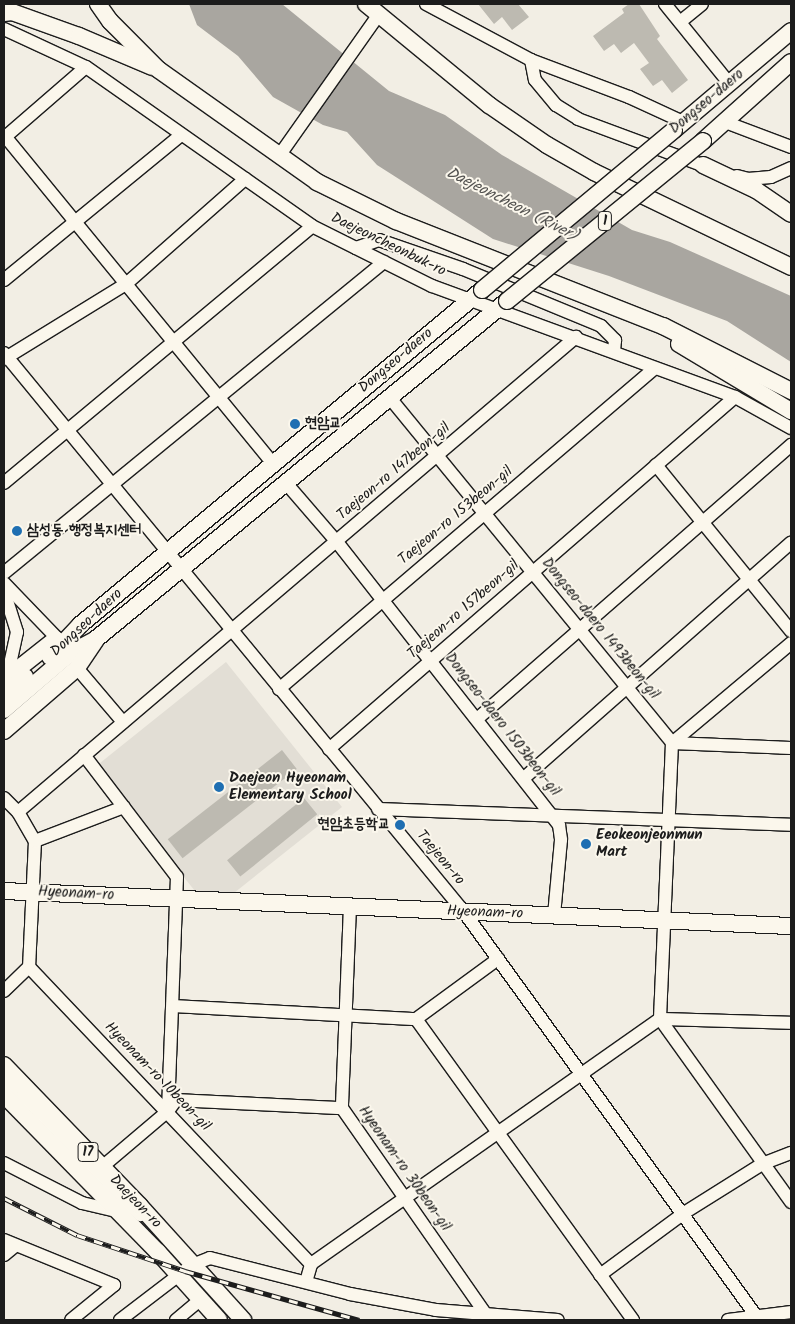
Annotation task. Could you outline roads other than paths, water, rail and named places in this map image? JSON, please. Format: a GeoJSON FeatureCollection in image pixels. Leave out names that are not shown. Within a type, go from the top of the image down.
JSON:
{"type":"FeatureCollection","features":[{"type":"Feature","properties":{"kind":"main road"},"geometry":{"type":"LineString","coordinates":[[98,4],[110,21],[159,70],[317,182],[396,221],[607,302],[724,354],[791,390]]}},
{"type":"Feature","properties":{"kind":"main road"},"geometry":{"type":"LineString","coordinates":[[372,9],[488,105],[547,145],[594,172],[791,266]]}},
{"type":"Feature","properties":{"kind":"main road"},"geometry":{"type":"LineString","coordinates":[[4,13],[12,12],[79,36],[159,70]]}},
{"type":"Feature","properties":{"kind":"main road","name":"Dongseo-daero"},"geometry":{"type":"LineString","coordinates":[[4,695],[63,646],[80,625],[791,31]]}},
{"type":"Feature","properties":{"kind":"main road","name":"Dongseo-daero"},"geometry":{"type":"LineString","coordinates":[[4,710],[72,652],[96,639],[182,569],[703,141],[791,62]]}},
{"type":"Feature","properties":{"kind":"main road"},"geometry":{"type":"LineString","coordinates":[[703,165],[756,190],[791,214]]}},
{"type":"Feature","properties":{"kind":"main road"},"geometry":{"type":"LineString","coordinates":[[607,302],[791,411]]}},
{"type":"Feature","properties":{"kind":"main road"},"geometry":{"type":"LineString","coordinates":[[5,679],[56,638],[80,625]]}},
{"type":"Feature","properties":{"kind":"main road"},"geometry":{"type":"LineString","coordinates":[[4,731],[77,668],[96,639]]}},
{"type":"Feature","properties":{"kind":"main road","name":"Hyeonam-ro"},"geometry":{"type":"LineString","coordinates":[[4,891],[791,926]]}},
{"type":"Feature","properties":{"kind":"main road","name":"Daejeon-ro"},"geometry":{"type":"LineString","coordinates":[[4,1067],[171,1240],[243,1320]]}},
{"type":"Feature","properties":{"kind":"main road","name":"Daejeon-ro"},"geometry":{"type":"LineString","coordinates":[[4,1096],[118,1211],[219,1320]]}},
{"type":"Feature","properties":{"kind":"street"},"geometry":{"type":"LineString","coordinates":[[426,4],[531,60],[629,97],[678,126]]}},
{"type":"Feature","properties":{"kind":"street"},"geometry":{"type":"LineString","coordinates":[[665,4],[729,83]]}},
{"type":"Feature","properties":{"kind":"street"},"geometry":{"type":"LineString","coordinates":[[680,22],[702,4]]}},
{"type":"Feature","properties":{"kind":"street"},"geometry":{"type":"LineString","coordinates":[[279,156],[367,32],[372,9]]}},
{"type":"Feature","properties":{"kind":"street","name":"Daejeoncheonbuk-ro"},"geometry":{"type":"LineString","coordinates":[[4,29],[86,67],[312,226],[384,262],[502,305],[654,369],[735,397],[791,428]]}},
{"type":"Feature","properties":{"kind":"street"},"geometry":{"type":"LineString","coordinates":[[531,60],[535,80],[556,104],[578,119],[703,165],[748,179],[772,177],[791,168]]}},
{"type":"Feature","properties":{"kind":"street"},"geometry":{"type":"LineString","coordinates":[[86,67],[4,137],[220,397],[273,464]]}},
{"type":"Feature","properties":{"kind":"street"},"geometry":{"type":"LineString","coordinates":[[725,122],[791,146]]}},
{"type":"Feature","properties":{"kind":"street"},"geometry":{"type":"LineString","coordinates":[[4,280],[181,135]]}},
{"type":"Feature","properties":{"kind":"street"},"geometry":{"type":"LineString","coordinates":[[5,356],[126,284],[245,179]]}},
{"type":"Feature","properties":{"kind":"street"},"geometry":{"type":"LineString","coordinates":[[4,483],[67,428],[312,226]]}},
{"type":"Feature","properties":{"kind":"street"},"geometry":{"type":"LineString","coordinates":[[356,248],[379,240],[463,269],[601,326],[615,340],[614,351]]}},
{"type":"Feature","properties":{"kind":"street"},"geometry":{"type":"LineString","coordinates":[[4,573],[384,262]]}},
{"type":"Feature","properties":{"kind":"street","name":"Taejeon-ro 147beon-gil"},"geometry":{"type":"LineString","coordinates":[[232,630],[576,337]]}},
{"type":"Feature","properties":{"kind":"street","name":"Taejeon-ro"},"geometry":{"type":"LineString","coordinates":[[5,356],[67,428],[464,912],[684,1213],[758,1319]]}},
{"type":"Feature","properties":{"kind":"street","name":"Taejeon-ro 153beon-gil"},"geometry":{"type":"LineString","coordinates":[[280,689],[654,369]]}},
{"type":"Feature","properties":{"kind":"street","name":"Taejeon-ro 157beon-gil"},"geometry":{"type":"LineString","coordinates":[[329,749],[735,397]]}},
{"type":"Feature","properties":{"kind":"street","name":"Dongseo-daero 1493beon-gil"},"geometry":{"type":"LineString","coordinates":[[390,398],[672,743]]}},
{"type":"Feature","properties":{"kind":"street"},"geometry":{"type":"LineString","coordinates":[[477,719],[791,445]]}},
{"type":"Feature","properties":{"kind":"street"},"geometry":{"type":"LineString","coordinates":[[656,465],[791,631]]}},
{"type":"Feature","properties":{"kind":"street","name":"Dongseo-daero 1503beon-gil"},"geometry":{"type":"LineString","coordinates":[[286,483],[383,600],[559,825],[561,840],[554,915]]}},
{"type":"Feature","properties":{"kind":"street"},"geometry":{"type":"LineString","coordinates":[[524,778],[791,543]]}},
{"type":"Feature","properties":{"kind":"street"},"geometry":{"type":"LineString","coordinates":[[4,584],[56,638]]}},
{"type":"Feature","properties":{"kind":"street"},"geometry":{"type":"LineString","coordinates":[[4,591],[17,632],[5,679]]}},
{"type":"Feature","properties":{"kind":"street"},"geometry":{"type":"LineString","coordinates":[[18,812],[232,630]]}},
{"type":"Feature","properties":{"kind":"street"},"geometry":{"type":"LineString","coordinates":[[791,643],[672,743],[660,1019],[791,1202]]}},
{"type":"Feature","properties":{"kind":"street","name":"Dongseo-daero"},"geometry":{"type":"LineString","coordinates":[[77,668],[123,722]]}},
{"type":"Feature","properties":{"kind":"street"},"geometry":{"type":"LineString","coordinates":[[672,743],[791,748]]}},
{"type":"Feature","properties":{"kind":"street"},"geometry":{"type":"LineString","coordinates":[[84,755],[176,877],[178,899],[168,1111]]}},
{"type":"Feature","properties":{"kind":"street"},"geometry":{"type":"LineString","coordinates":[[4,798],[18,812],[35,841],[29,967],[4,991]]}},
{"type":"Feature","properties":{"kind":"street"},"geometry":{"type":"LineString","coordinates":[[35,841],[124,806]]}},
{"type":"Feature","properties":{"kind":"street"},"geometry":{"type":"LineString","coordinates":[[378,809],[791,825]]}},
{"type":"Feature","properties":{"kind":"street","name":"Hyeonam-ro 30beon-gil"},"geometry":{"type":"LineString","coordinates":[[350,906],[342,1108],[487,1316]]}},
{"type":"Feature","properties":{"kind":"street"},"geometry":{"type":"LineString","coordinates":[[174,1006],[416,1019],[498,958]]}},
{"type":"Feature","properties":{"kind":"street","name":"Hyeonam-ro 10beon-gil"},"geometry":{"type":"LineString","coordinates":[[29,967],[168,1111],[310,1264]]}},
{"type":"Feature","properties":{"kind":"street"},"geometry":{"type":"LineString","coordinates":[[416,1019],[495,1132],[633,1320]]}},
{"type":"Feature","properties":{"kind":"street"},"geometry":{"type":"LineString","coordinates":[[306,1282],[310,1264],[495,1132],[660,1019],[791,1023]]}},
{"type":"Feature","properties":{"kind":"street"},"geometry":{"type":"LineString","coordinates":[[4,1067],[45,1121],[90,1168],[134,1211],[171,1240]]}},
{"type":"Feature","properties":{"kind":"street"},"geometry":{"type":"LineString","coordinates":[[4,1080],[56,1147]]}},
{"type":"Feature","properties":{"kind":"street"},"geometry":{"type":"LineString","coordinates":[[102,1168],[168,1111],[176,1100],[342,1108]]}},
{"type":"Feature","properties":{"kind":"street"},"geometry":{"type":"LineString","coordinates":[[600,1275],[684,1213],[762,1164],[791,1153]]}},
{"type":"Feature","properties":{"kind":"street","name":"Daejeon-ro"},"geometry":{"type":"LineString","coordinates":[[4,1163],[82,1203],[118,1211]]}},
{"type":"Feature","properties":{"kind":"street"},"geometry":{"type":"LineString","coordinates":[[4,1255],[9,1243],[114,1285],[71,1320]]}},
{"type":"Feature","properties":{"kind":"street"},"geometry":{"type":"LineString","coordinates":[[120,1320],[192,1264],[210,1258],[306,1282],[417,1306],[487,1316],[558,1320]]}},
{"type":"Feature","properties":{"kind":"street"},"geometry":{"type":"LineString","coordinates":[[176,1320],[200,1299]]}},
{"type":"Feature","properties":{"kind":"street"},"geometry":{"type":"LineString","coordinates":[[728,1320],[758,1319],[791,1312]]}},
{"type":"Feature","properties":{"kind":"water","name":"Daejeoncheon (River)"},"geometry":{"type":"Polygon","coordinates":[[[189,4],[282,4],[389,91],[445,115],[502,155],[632,230],[670,242],[791,296],[791,362],[727,321],[609,276],[493,239],[377,165],[347,132],[323,125],[273,97],[238,56],[197,25],[189,4]]]}},
{"type":"Feature","properties":{"kind":"railway"},"geometry":{"type":"LineString","coordinates":[[4,1198],[77,1235],[185,1271],[359,1320]]}},
{"type":"Feature","properties":{"kind":"place","name":"현암교"},"geometry":{"type":"Point","coordinates":[295,424]}},
{"type":"Feature","properties":{"kind":"place","name":"삼성동 행정복지센터"},"geometry":{"type":"Point","coordinates":[17,531]}},
{"type":"Feature","properties":{"kind":"place","name":"Daejeon Hyeonam Elementary School"},"geometry":{"type":"Point","coordinates":[219,787]}},
{"type":"Feature","properties":{"kind":"place","name":"현암초등학교"},"geometry":{"type":"Point","coordinates":[400,825]}},
{"type":"Feature","properties":{"kind":"place","name":"Eeokeonjeonmun Mart"},"geometry":{"type":"Point","coordinates":[586,844]}}]}
